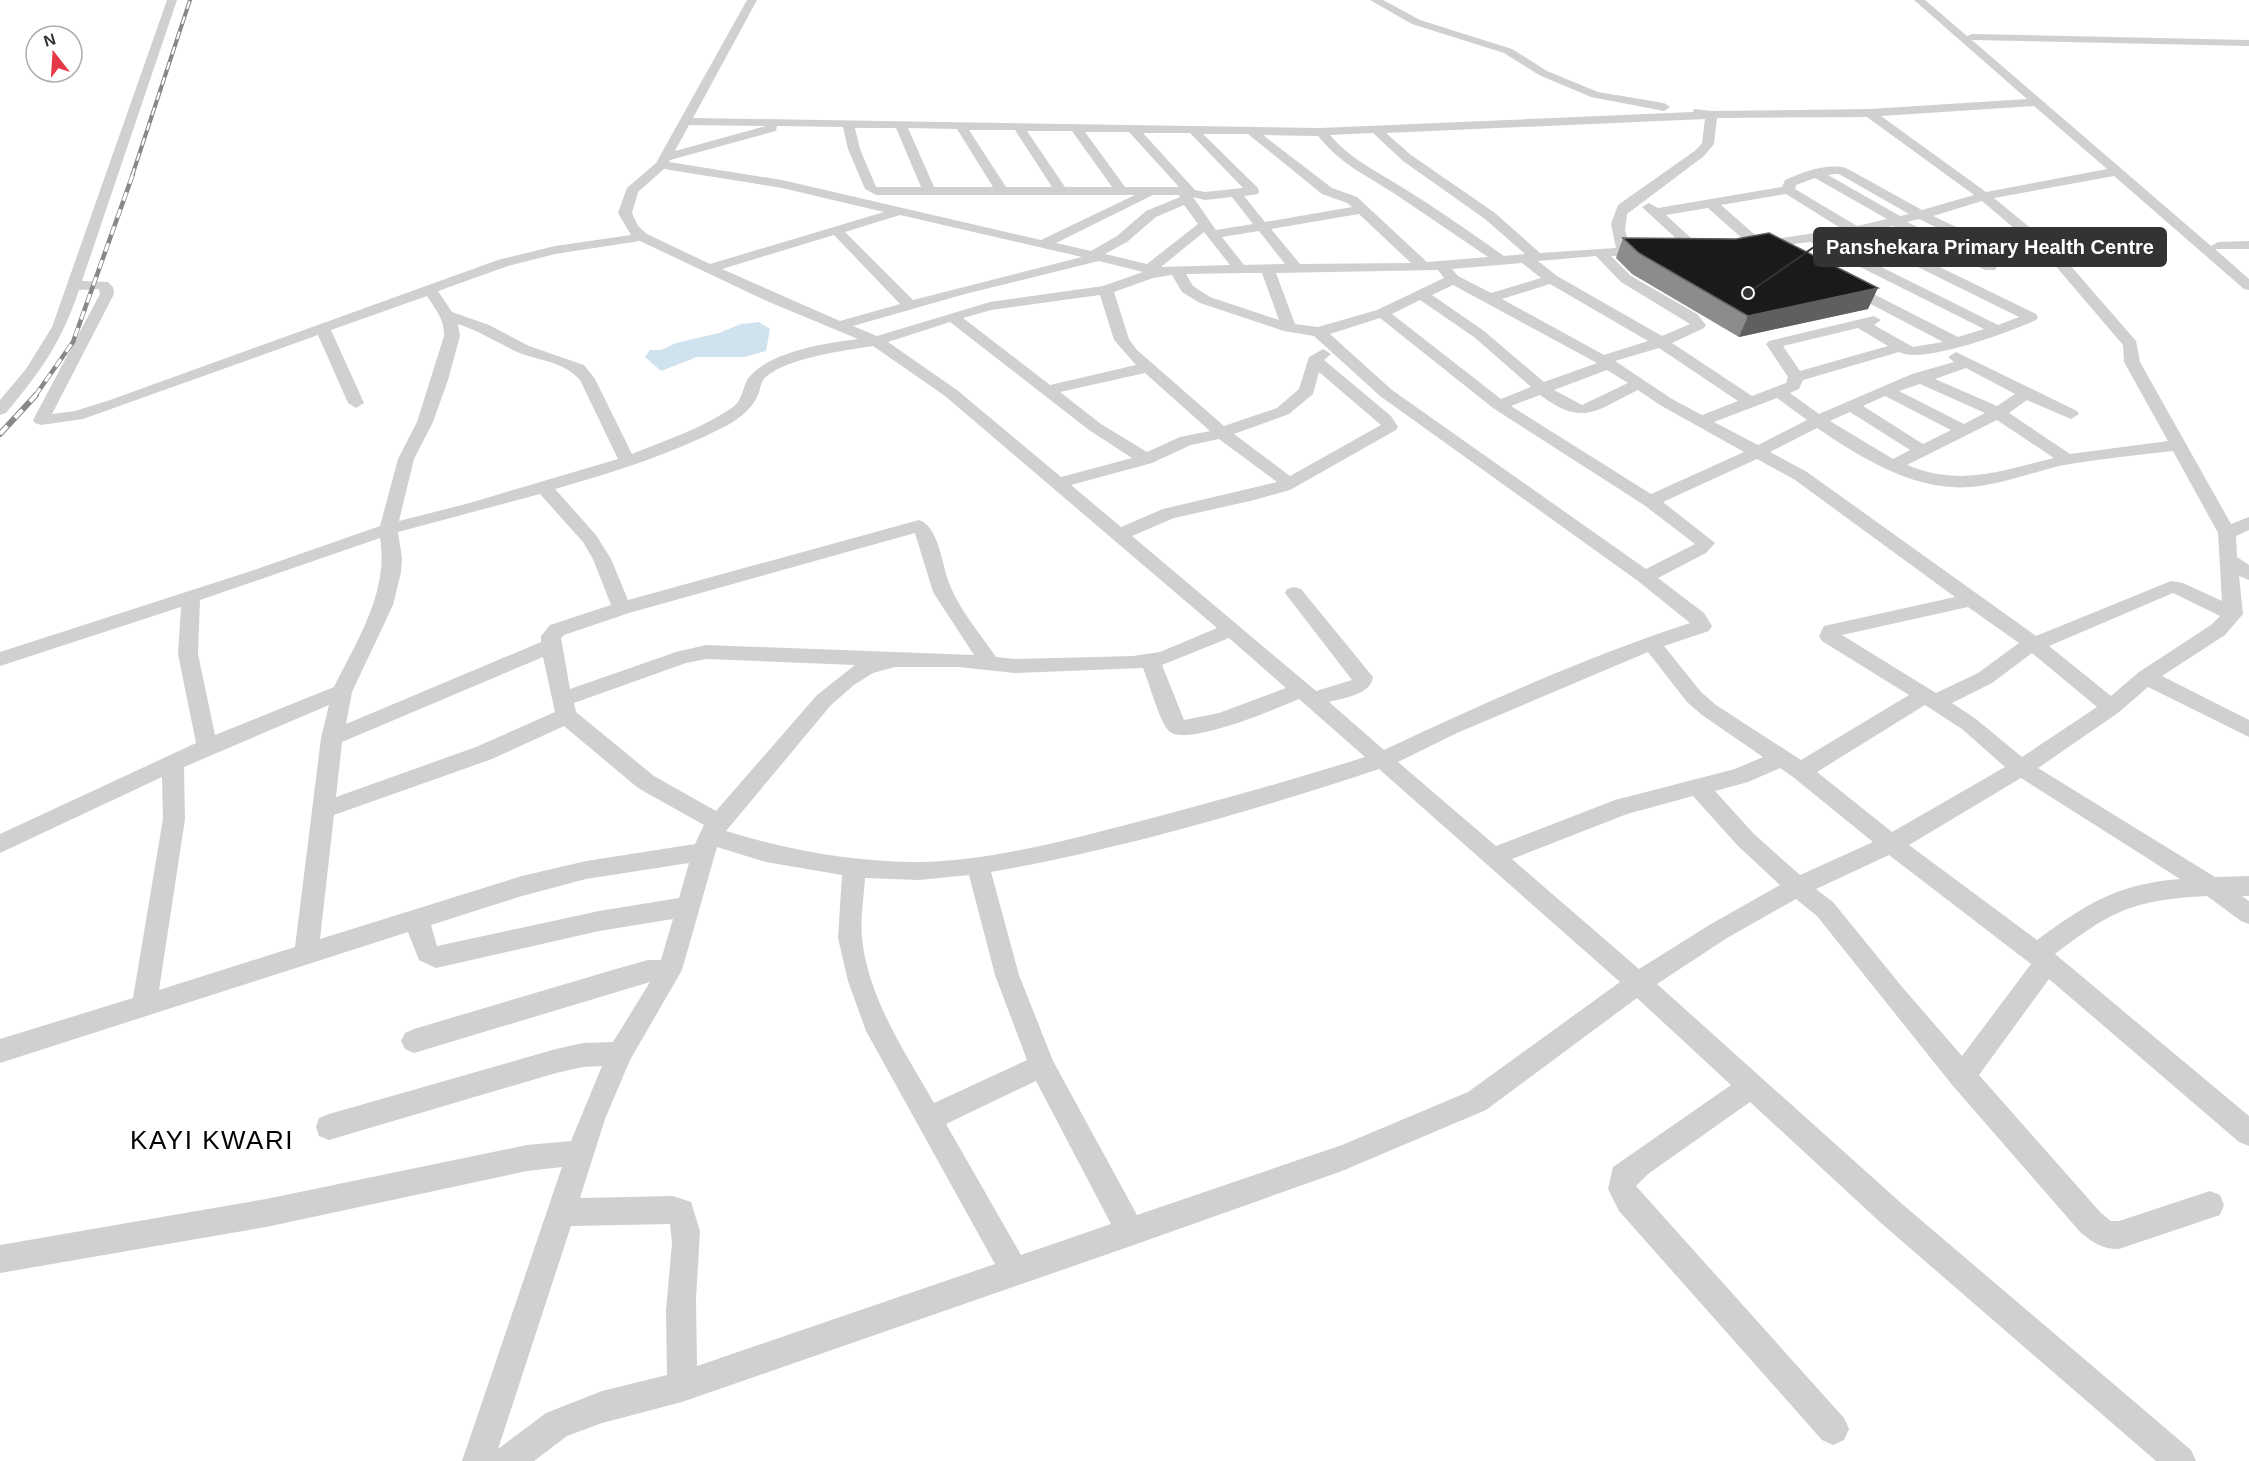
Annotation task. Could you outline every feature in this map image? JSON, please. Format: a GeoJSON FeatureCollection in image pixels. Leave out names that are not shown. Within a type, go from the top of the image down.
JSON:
{"type":"FeatureCollection","features":[{"type":"Feature","properties":{"kind":"street"},"geometry":{"type":"LineString","coordinates":[[0,410],[33,371],[59,327],[172,0]]}},
{"type":"Feature","properties":{"kind":"street"},"geometry":{"type":"LineString","coordinates":[[752,0],[663,161],[632,192],[625,213],[632,228],[642,237],[708,269],[876,341],[951,393],[1232,629],[1638,983],[1891,1213],[2180,1461]]}},
{"type":"Feature","properties":{"kind":"street"},"geometry":{"type":"LineString","coordinates":[[1375,0],[1416,22],[1496,46],[1543,73],[1595,95],[1712,115]]}},
{"type":"Feature","properties":{"kind":"street"},"geometry":{"type":"LineString","coordinates":[[1920,0],[2249,273]]}},
{"type":"Feature","properties":{"kind":"street"},"geometry":{"type":"LineString","coordinates":[[1930,0],[1972,37],[2038,102],[2249,285]]}},
{"type":"Feature","properties":{"kind":"street"},"geometry":{"type":"LineString","coordinates":[[1972,37],[2249,43]]}},
{"type":"Feature","properties":{"kind":"street"},"geometry":{"type":"LineString","coordinates":[[686,121],[1321,132],[1712,115],[1870,113],[2038,102]]}},
{"type":"Feature","properties":{"kind":"street"},"geometry":{"type":"LineString","coordinates":[[507,1461],[557,1424],[602,1407],[682,1387],[1131,1232],[1342,1158],[1477,1101],[1638,983],[1719,931],[1797,887],[1891,844],[2021,768],[2111,708],[2146,677],[2218,630],[2233,614],[2243,527],[2180,445],[2132,362],[2131,344],[2052,253],[1984,196],[1870,113]]}},
{"type":"Feature","properties":{"kind":"street"},"geometry":{"type":"LineString","coordinates":[[1624,252],[1616,224],[1623,208],[1700,153],[1708,144],[1712,115]]}},
{"type":"Feature","properties":{"kind":"street"},"geometry":{"type":"LineString","coordinates":[[663,161],[785,123]]}},
{"type":"Feature","properties":{"kind":"street"},"geometry":{"type":"LineString","coordinates":[[848,124],[854,149],[872,190],[1152,191],[1199,195],[1236,194],[1250,192],[1254,189],[1193,130]]}},
{"type":"Feature","properties":{"kind":"street"},"geometry":{"type":"LineString","coordinates":[[900,125],[929,191]]}},
{"type":"Feature","properties":{"kind":"street"},"geometry":{"type":"LineString","coordinates":[[961,126],[1002,191]]}},
{"type":"Feature","properties":{"kind":"street"},"geometry":{"type":"LineString","coordinates":[[1019,127],[1061,191]]}},
{"type":"Feature","properties":{"kind":"street"},"geometry":{"type":"LineString","coordinates":[[1076,128],[1120,191]]}},
{"type":"Feature","properties":{"kind":"street"},"geometry":{"type":"LineString","coordinates":[[1133,129],[1186,194],[1209,230],[1241,270]]}},
{"type":"Feature","properties":{"kind":"street"},"geometry":{"type":"LineString","coordinates":[[1376,130],[1407,158],[1490,216],[1552,279],[1661,342],[1750,402]]}},
{"type":"Feature","properties":{"kind":"street"},"geometry":{"type":"LineString","coordinates":[[1251,131],[1327,190],[1347,197],[1362,208],[1424,267]]}},
{"type":"Feature","properties":{"kind":"street"},"geometry":{"type":"LineString","coordinates":[[1321,132],[1340,154],[1353,164],[1401,192],[1432,215],[1446,221],[1502,261]]}},
{"type":"Feature","properties":{"kind":"street"},"geometry":{"type":"LineString","coordinates":[[663,161],[782,184],[1155,270],[1424,267],[1447,272],[1488,299],[1606,362],[1701,421],[1822,490],[2034,644],[2111,708]]}},
{"type":"Feature","properties":{"kind":"street"},"geometry":{"type":"LineString","coordinates":[[1788,190],[1790,183],[1818,174],[1837,170],[1848,173],[1921,215],[2000,253]]}},
{"type":"Feature","properties":{"kind":"street"},"geometry":{"type":"LineString","coordinates":[[1736,249],[1855,231],[1921,215],[1984,196],[2118,171]]}},
{"type":"Feature","properties":{"kind":"street"},"geometry":{"type":"LineString","coordinates":[[1818,174],[1897,221],[1990,267]]}},
{"type":"Feature","properties":{"kind":"street"},"geometry":{"type":"LineString","coordinates":[[1655,213],[1788,190],[1855,231],[1939,273],[2022,310],[2031,317],[1939,349],[1914,353],[1862,324]]}},
{"type":"Feature","properties":{"kind":"street"},"geometry":{"type":"LineString","coordinates":[[1045,243],[1152,191]]}},
{"type":"Feature","properties":{"kind":"street"},"geometry":{"type":"LineString","coordinates":[[838,326],[1097,256],[1122,239],[1151,214],[1186,194]]}},
{"type":"Feature","properties":{"kind":"street"},"geometry":{"type":"LineString","coordinates":[[1236,194],[1297,270]]}},
{"type":"Feature","properties":{"kind":"street"},"geometry":{"type":"LineString","coordinates":[[1177,270],[1187,289],[1205,300],[1289,328],[1319,332],[1382,313],[1422,295],[1447,272],[1502,261],[1599,252],[1706,252],[1655,213],[1637,196]]}},
{"type":"Feature","properties":{"kind":"street"},"geometry":{"type":"LineString","coordinates":[[1712,204],[1764,245],[1788,255]]}},
{"type":"Feature","properties":{"kind":"street"},"geometry":{"type":"LineString","coordinates":[[0,659],[191,597],[388,529],[470,509],[628,462],[722,422],[742,408],[750,396],[755,380],[767,369],[791,359],[826,348],[876,341],[990,306],[1106,290],[1155,270],[1209,230],[1263,226],[1362,208]]}},
{"type":"Feature","properties":{"kind":"street"},"geometry":{"type":"LineString","coordinates":[[708,269],[899,211]]}},
{"type":"Feature","properties":{"kind":"street"},"geometry":{"type":"LineString","coordinates":[[836,230],[910,305]]}},
{"type":"Feature","properties":{"kind":"street"},"geometry":{"type":"LineString","coordinates":[[73,286],[103,285],[106,287],[107,294],[41,420],[77,416],[116,403],[530,255],[642,237]]}},
{"type":"Feature","properties":{"kind":"street"},"geometry":{"type":"LineString","coordinates":[[1813,238],[1995,329]]}},
{"type":"Feature","properties":{"kind":"street"},"geometry":{"type":"LineString","coordinates":[[2218,246],[2249,245]]}},
{"type":"Feature","properties":{"kind":"street"},"geometry":{"type":"LineString","coordinates":[[1499,405],[1699,325],[1698,322],[1626,279],[1599,252]]}},
{"type":"Feature","properties":{"kind":"street"},"geometry":{"type":"LineString","coordinates":[[1268,270],[1289,328]]}},
{"type":"Feature","properties":{"kind":"street"},"geometry":{"type":"LineString","coordinates":[[1917,290],[1939,273]]}},
{"type":"Feature","properties":{"kind":"street"},"geometry":{"type":"LineString","coordinates":[[1488,299],[1552,279]]}},
{"type":"Feature","properties":{"kind":"street"},"geometry":{"type":"LineString","coordinates":[[1838,281],[1955,342]]}},
{"type":"Feature","properties":{"kind":"street"},"geometry":{"type":"LineString","coordinates":[[306,953],[332,738],[342,692],[383,605],[393,572],[388,529],[406,459],[424,422],[440,380],[452,336],[452,327],[447,315],[430,290]]}},
{"type":"Feature","properties":{"kind":"street"},"geometry":{"type":"LineString","coordinates":[[1106,290],[1122,340],[1222,433],[1289,483]]}},
{"type":"Feature","properties":{"kind":"street"},"geometry":{"type":"LineString","coordinates":[[1422,295],[1465,323],[1540,387],[1580,410],[1639,384]]}},
{"type":"Feature","properties":{"kind":"street"},"geometry":{"type":"LineString","coordinates":[[1382,313],[1499,405],[1650,501],[1706,543],[1700,549],[1646,577]]}},
{"type":"Feature","properties":{"kind":"street"},"geometry":{"type":"LineString","coordinates":[[1796,377],[1774,345],[1898,313]]}},
{"type":"Feature","properties":{"kind":"street"},"geometry":{"type":"LineString","coordinates":[[447,315],[484,328],[524,349],[578,368],[586,379],[628,462]]}},
{"type":"Feature","properties":{"kind":"street"},"geometry":{"type":"LineString","coordinates":[[952,316],[1095,427],[1146,459]]}},
{"type":"Feature","properties":{"kind":"street"},"geometry":{"type":"LineString","coordinates":[[322,328],[356,403]]}},
{"type":"Feature","properties":{"kind":"street"},"geometry":{"type":"LineString","coordinates":[[990,663],[942,592],[924,531],[919,526],[622,608],[556,630],[551,636],[550,646],[564,708],[710,837],[766,853],[854,868],[919,871],[978,865],[1070,849],[1277,794],[1382,760],[1450,728],[1651,643],[1699,628],[1702,622],[1646,577],[1386,393],[1319,332]]}},
{"type":"Feature","properties":{"kind":"street"},"geometry":{"type":"LineString","coordinates":[[1058,483],[1146,459],[1186,441],[1222,433],[1269,417],[1296,402],[1307,391],[1314,360],[1334,345]]}},
{"type":"Feature","properties":{"kind":"street"},"geometry":{"type":"LineString","coordinates":[[1796,377],[1901,347]]}},
{"type":"Feature","properties":{"kind":"street"},"geometry":{"type":"LineString","coordinates":[[1939,349],[2026,394],[2071,414]]}},
{"type":"Feature","properties":{"kind":"street"},"geometry":{"type":"LineString","coordinates":[[1120,534],[1169,513],[1250,496],[1289,483],[1390,427],[1385,419],[1314,360]]}},
{"type":"Feature","properties":{"kind":"street"},"geometry":{"type":"LineString","coordinates":[[1650,501],[1758,452],[1884,390],[1966,363]]}},
{"type":"Feature","properties":{"kind":"street"},"geometry":{"type":"LineString","coordinates":[[1048,390],[1149,367]]}},
{"type":"Feature","properties":{"kind":"street"},"geometry":{"type":"LineString","coordinates":[[1701,421],[1793,386],[1796,377]]}},
{"type":"Feature","properties":{"kind":"street"},"geometry":{"type":"LineString","coordinates":[[1918,377],[1998,413],[2068,460]]}},
{"type":"Feature","properties":{"kind":"street"},"geometry":{"type":"LineString","coordinates":[[1884,390],[1963,430]]}},
{"type":"Feature","properties":{"kind":"street"},"geometry":{"type":"LineString","coordinates":[[1778,392],[1817,421],[1892,466],[1918,475],[1966,483],[2068,460],[2180,445]]}},
{"type":"Feature","properties":{"kind":"street"},"geometry":{"type":"LineString","coordinates":[[1892,466],[1998,413],[2026,394]]}},
{"type":"Feature","properties":{"kind":"street"},"geometry":{"type":"LineString","coordinates":[[1851,406],[1921,450]]}},
{"type":"Feature","properties":{"kind":"street"},"geometry":{"type":"LineString","coordinates":[[544,487],[590,539],[602,559],[622,608]]}},
{"type":"Feature","properties":{"kind":"street"},"geometry":{"type":"LineString","coordinates":[[1801,771],[1930,699],[1985,678],[2017,653],[2034,644],[2173,587],[2233,614]]}},
{"type":"Feature","properties":{"kind":"street"},"geometry":{"type":"LineString","coordinates":[[1150,660],[1175,724],[1179,728],[1194,727],[1271,704],[1359,685],[1363,677],[1294,594]]}},
{"type":"Feature","properties":{"kind":"street"},"geometry":{"type":"LineString","coordinates":[[191,597],[188,654],[207,747]]}},
{"type":"Feature","properties":{"kind":"street"},"geometry":{"type":"LineString","coordinates":[[1971,600],[1828,633],[1832,640],[1969,724],[2021,768],[2211,887],[2249,914]]}},
{"type":"Feature","properties":{"kind":"street"},"geometry":{"type":"LineString","coordinates":[[323,810],[484,753],[564,708],[683,657],[706,652],[895,660],[958,660],[1040,665],[1133,663],[1163,658],[1232,629]]}},
{"type":"Feature","properties":{"kind":"street"},"geometry":{"type":"LineString","coordinates":[[1651,643],[1694,697],[1801,771],[1891,844],[2042,958],[2249,1133]]}},
{"type":"Feature","properties":{"kind":"street"},"geometry":{"type":"LineString","coordinates":[[332,738],[550,646]]}},
{"type":"Feature","properties":{"kind":"street"},"geometry":{"type":"LineString","coordinates":[[478,1461],[592,1119],[620,1053],[670,970],[710,837],[824,700],[847,680],[867,667],[895,660]]}},
{"type":"Feature","properties":{"kind":"street"},"geometry":{"type":"LineString","coordinates":[[2146,677],[2249,729]]}},
{"type":"Feature","properties":{"kind":"street"},"geometry":{"type":"LineString","coordinates":[[0,844],[207,747],[299,707],[342,692]]}},
{"type":"Feature","properties":{"kind":"street"},"geometry":{"type":"LineString","coordinates":[[1493,857],[1623,806],[1740,776],[1781,758]]}},
{"type":"Feature","properties":{"kind":"street"},"geometry":{"type":"LineString","coordinates":[[144,1007],[174,819],[173,763]]}},
{"type":"Feature","properties":{"kind":"street"},"geometry":{"type":"LineString","coordinates":[[1697,786],[1746,840],[1797,887],[1825,909],[1962,1077],[2091,1223],[2106,1235],[2119,1235],[2210,1205]]}},
{"type":"Feature","properties":{"kind":"street"},"geometry":{"type":"LineString","coordinates":[[0,1051],[522,886],[710,837]]}},
{"type":"Feature","properties":{"kind":"street"},"geometry":{"type":"LineString","coordinates":[[978,865],[1006,975],[1042,1066],[1131,1232]]}},
{"type":"Feature","properties":{"kind":"street"},"geometry":{"type":"LineString","coordinates":[[854,868],[850,938],[860,981],[879,1031],[1015,1272]]}},
{"type":"Feature","properties":{"kind":"street"},"geometry":{"type":"LineString","coordinates":[[1962,1077],[2042,958],[2095,912],[2120,900],[2150,892],[2249,886]]}},
{"type":"Feature","properties":{"kind":"street"},"geometry":{"type":"LineString","coordinates":[[418,919],[425,952],[430,957],[436,957],[599,921],[690,906]]}},
{"type":"Feature","properties":{"kind":"street"},"geometry":{"type":"LineString","coordinates":[[414,1041],[648,971],[670,970]]}},
{"type":"Feature","properties":{"kind":"street"},"geometry":{"type":"LineString","coordinates":[[329,1127],[556,1061],[583,1055],[620,1053]]}},
{"type":"Feature","properties":{"kind":"street"},"geometry":{"type":"LineString","coordinates":[[929,1118],[1042,1066]]}},
{"type":"Feature","properties":{"kind":"street"},"geometry":{"type":"LineString","coordinates":[[1751,1086],[1638,1165],[1623,1178],[1622,1189],[1629,1201],[1833,1429]]}},
{"type":"Feature","properties":{"kind":"street"},"geometry":{"type":"LineString","coordinates":[[0,1259],[266,1213],[527,1158],[564,1154],[580,1155]]}},
{"type":"Feature","properties":{"kind":"street"},"geometry":{"type":"LineString","coordinates":[[560,1212],[673,1210],[681,1212],[685,1220],[686,1233],[681,1302],[682,1387]]}},
{"type":"Feature","properties":{"kind":"water"},"geometry":{"type":"Polygon","coordinates":[[[759,322],[770,329],[766,351],[745,357],[697,357],[661,371],[645,357],[650,350],[661,350],[676,343],[719,333],[741,324],[759,322]]]}},
{"type":"Feature","properties":{"kind":"building"},"geometry":{"type":"Polygon","coordinates":[[[1769,233],[1878,288],[1748,316],[1639,253],[1623,238],[1736,239],[1769,233]]]}},
{"type":"Feature","properties":{"kind":"railway"},"geometry":{"type":"LineString","coordinates":[[132,176],[190,0]]}},
{"type":"Feature","properties":{"kind":"railway"},"geometry":{"type":"LineString","coordinates":[[35,396],[73,342],[133,174]]}},
{"type":"Feature","properties":{"kind":"railway"},"geometry":{"type":"LineString","coordinates":[[0,434],[36,395]]}},
{"type":"Feature","properties":{"kind":"place","name":"Panshekara Primary Health Centre"},"geometry":{"type":"Point","coordinates":[1748,293]}},
{"type":"Feature","properties":{"kind":"district","name":"KAYI KWARI"},"geometry":{"type":"Point","coordinates":[212,1140]}}]}
